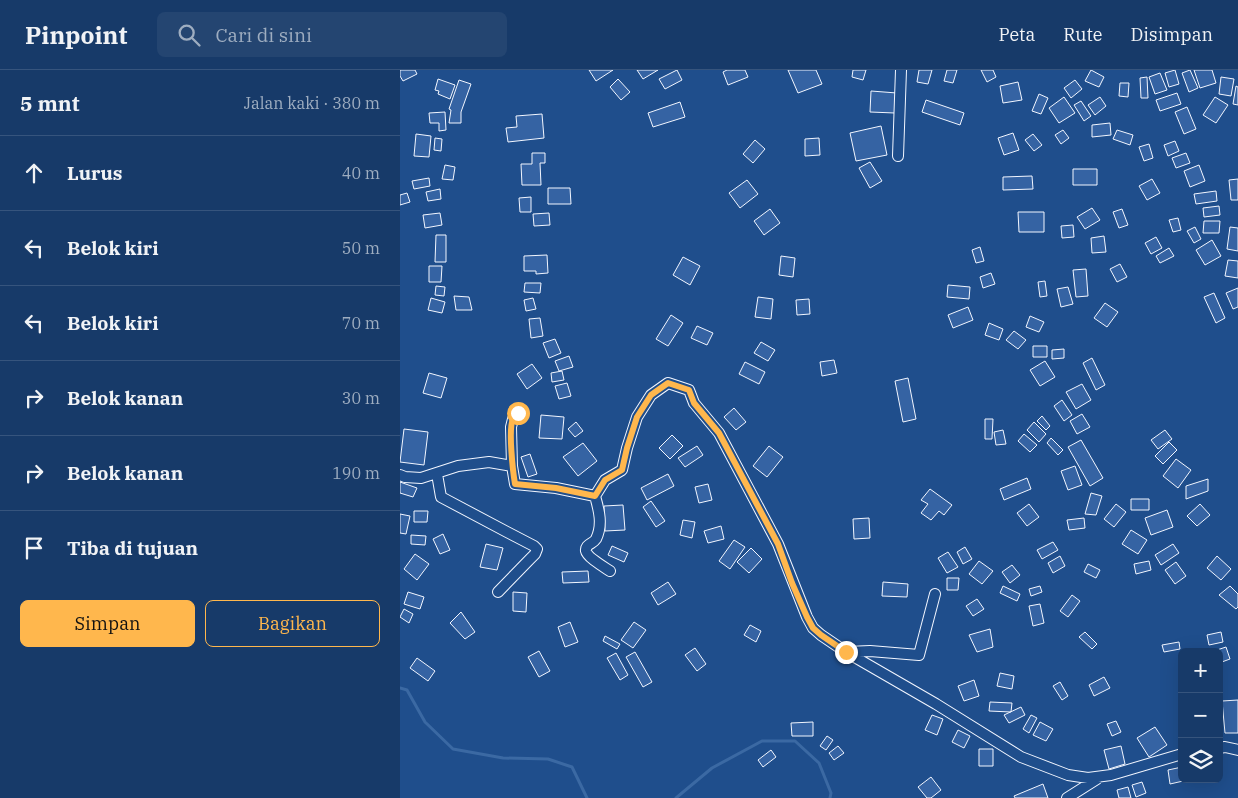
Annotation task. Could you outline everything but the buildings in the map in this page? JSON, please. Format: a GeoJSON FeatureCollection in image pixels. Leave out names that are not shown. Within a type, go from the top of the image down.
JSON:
{"type":"FeatureCollection","features":[{"type":"Feature","properties":{"kind":"street"},"geometry":{"type":"LineString","coordinates":[[898,156],[901,70]]}},
{"type":"Feature","properties":{"kind":"street"},"geometry":{"type":"LineString","coordinates":[[610,571],[588,555],[586,551],[586,547],[596,539],[599,529],[600,517],[595,496],[605,480],[622,470],[637,417],[651,395],[668,383],[689,390],[694,403],[719,433],[773,535],[807,617],[813,628],[821,635],[1021,757],[1068,776],[1088,778],[1111,776],[1178,755]]}},
{"type":"Feature","properties":{"kind":"street"},"geometry":{"type":"LineString","coordinates":[[518,413],[513,419],[511,427],[512,466],[515,484],[556,488],[595,496]]}},
{"type":"Feature","properties":{"kind":"street"},"geometry":{"type":"LineString","coordinates":[[400,475],[422,478],[458,466],[489,462],[512,466]]}},
{"type":"Feature","properties":{"kind":"street"},"geometry":{"type":"LineString","coordinates":[[437,474],[441,497],[537,549],[530,560],[498,592]]}},
{"type":"Feature","properties":{"kind":"street"},"geometry":{"type":"LineString","coordinates":[[846,652],[870,651],[918,655],[935,594]]}},
{"type":"Feature","properties":{"kind":"street"},"geometry":{"type":"LineString","coordinates":[[1223,747],[1238,750]]}},
{"type":"Feature","properties":{"kind":"street"},"geometry":{"type":"LineString","coordinates":[[1067,798],[1100,777]]}},
{"type":"Feature","properties":{"kind":"waterway"},"geometry":{"type":"LineString","coordinates":[[400,688],[407,690],[425,722],[453,749],[503,758],[548,759],[572,767],[587,798]]}},
{"type":"Feature","properties":{"kind":"waterway"},"geometry":{"type":"LineString","coordinates":[[676,798],[712,768],[762,741],[795,741],[819,763],[831,793],[830,798]]}},
{"type":"Feature","properties":{"kind":"route"},"geometry":{"type":"LineString","coordinates":[[518,413],[513,419],[511,427],[512,466],[515,484],[556,488],[595,496],[605,480],[622,470],[637,417],[651,395],[668,383],[689,390],[694,403],[719,433],[778,544],[792,583],[813,628],[846,652]]}}]}
